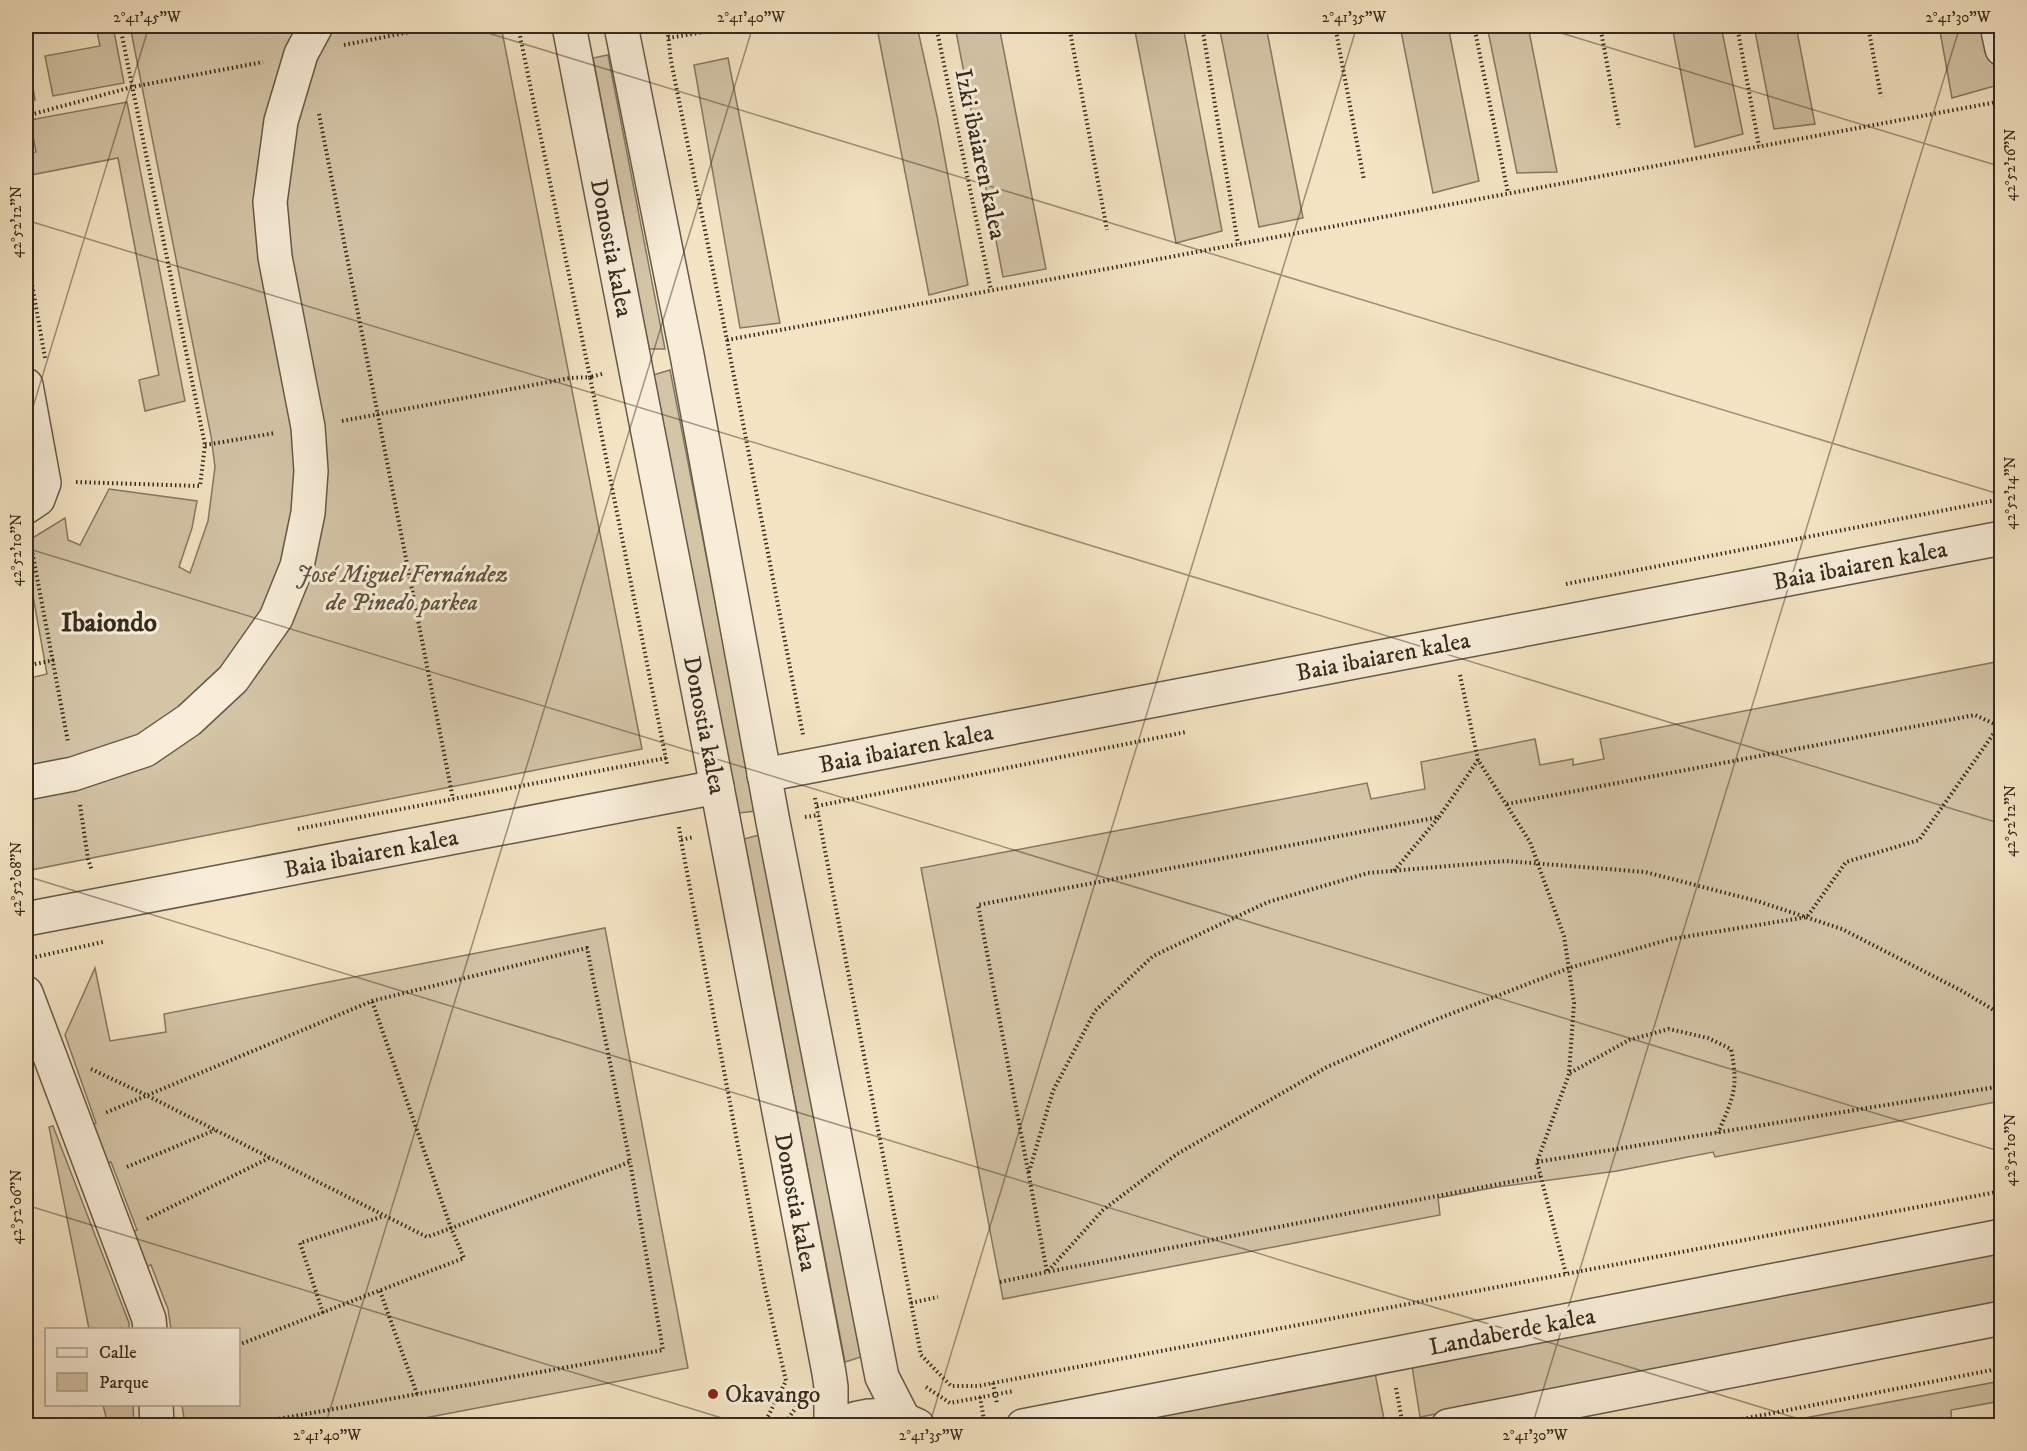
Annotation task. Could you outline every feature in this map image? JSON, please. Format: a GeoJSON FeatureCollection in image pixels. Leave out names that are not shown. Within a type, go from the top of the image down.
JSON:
{"type":"FeatureCollection","features":[{"type":"Feature","properties":{"kind":"street"},"geometry":{"type":"LineString","coordinates":[[26,783],[74,774],[145,750],[189,720],[233,679],[276,618],[297,566],[308,513],[311,471],[308,427],[275,257],[270,202],[281,122],[301,54],[316,26]]}},
{"type":"Feature","properties":{"kind":"street"},"geometry":{"type":"LineString","coordinates":[[569,29],[612,26]]}},
{"type":"Feature","properties":{"kind":"street","name":"Donostia kalea"},"geometry":{"type":"LineString","coordinates":[[621,26],[689,366],[764,775],[882,1377],[910,1422]]}},
{"type":"Feature","properties":{"kind":"street"},"geometry":{"type":"LineString","coordinates":[[1997,26],[2001,49]]}},
{"type":"Feature","properties":{"kind":"street","name":"Donostia kalea"},"geometry":{"type":"LineString","coordinates":[[569,29],[831,1387],[831,1425]]}},
{"type":"Feature","properties":{"kind":"street"},"geometry":{"type":"LineString","coordinates":[[26,385],[43,500]]}},
{"type":"Feature","properties":{"kind":"street","name":"Baia ibaiaren kalea"},"geometry":{"type":"LineString","coordinates":[[764,775],[2001,538]]}},
{"type":"Feature","properties":{"kind":"street","name":"Baia ibaiaren kalea"},"geometry":{"type":"LineString","coordinates":[[26,919],[717,787]]}},
{"type":"Feature","properties":{"kind":"street"},"geometry":{"type":"LineString","coordinates":[[26,993],[149,1319],[150,1328]]}},
{"type":"Feature","properties":{"kind":"street","name":"Landaberde kalea"},"geometry":{"type":"LineString","coordinates":[[1023,1425],[2001,1236]]}},
{"type":"Feature","properties":{"kind":"street"},"geometry":{"type":"LineString","coordinates":[[1448,1425],[2001,1318]]}},
{"type":"Feature","properties":{"kind":"street"},"geometry":{"type":"LineString","coordinates":[[156,1406],[157,1425]]}},
{"type":"Feature","properties":{"kind":"street"},"geometry":{"type":"LineString","coordinates":[[837,1425],[870,1414],[886,1415],[910,1422]]}},
{"type":"Feature","properties":{"kind":"path"},"geometry":{"type":"LineString","coordinates":[[88,859],[54,660],[43,500],[200,486],[205,445],[120,26]]}},
{"type":"Feature","properties":{"kind":"path"},"geometry":{"type":"LineString","coordinates":[[205,445],[570,378],[590,377],[518,26]]}},
{"type":"Feature","properties":{"kind":"path"},"geometry":{"type":"LineString","coordinates":[[667,26],[921,1355],[951,1386],[979,1386],[2001,1191]]}},
{"type":"Feature","properties":{"kind":"path"},"geometry":{"type":"LineString","coordinates":[[668,38],[740,26]]}},
{"type":"Feature","properties":{"kind":"path","name":"Izki ibaiaren kalea"},"geometry":{"type":"LineString","coordinates":[[936,26],[991,290]]}},
{"type":"Feature","properties":{"kind":"path"},"geometry":{"type":"LineString","coordinates":[[1069,26],[1107,230]]}},
{"type":"Feature","properties":{"kind":"path"},"geometry":{"type":"LineString","coordinates":[[1202,26],[1238,243]]}},
{"type":"Feature","properties":{"kind":"path"},"geometry":{"type":"LineString","coordinates":[[1335,26],[1364,180]]}},
{"type":"Feature","properties":{"kind":"path"},"geometry":{"type":"LineString","coordinates":[[1474,26],[1508,193]]}},
{"type":"Feature","properties":{"kind":"path"},"geometry":{"type":"LineString","coordinates":[[1600,26],[1619,128]]}},
{"type":"Feature","properties":{"kind":"path"},"geometry":{"type":"LineString","coordinates":[[1737,26],[1759,146]]}},
{"type":"Feature","properties":{"kind":"path"},"geometry":{"type":"LineString","coordinates":[[1868,26],[1881,97]]}},
{"type":"Feature","properties":{"kind":"path"},"geometry":{"type":"LineString","coordinates":[[26,116],[132,87]]}},
{"type":"Feature","properties":{"kind":"path"},"geometry":{"type":"LineString","coordinates":[[727,340],[2001,101]]}},
{"type":"Feature","properties":{"kind":"path"},"geometry":{"type":"LineString","coordinates":[[318,109],[453,799]]}},
{"type":"Feature","properties":{"kind":"path"},"geometry":{"type":"LineString","coordinates":[[1455,642],[1478,760],[1530,842],[1564,936],[1574,1003],[1569,1074],[1537,1162],[1566,1274]]}},
{"type":"Feature","properties":{"kind":"path"},"geometry":{"type":"LineString","coordinates":[[26,666],[54,660]]}},
{"type":"Feature","properties":{"kind":"path"},"geometry":{"type":"LineString","coordinates":[[1507,804],[1975,715],[1999,726]]}},
{"type":"Feature","properties":{"kind":"path"},"geometry":{"type":"LineString","coordinates":[[1999,726],[2001,742]]}},
{"type":"Feature","properties":{"kind":"path"},"geometry":{"type":"LineString","coordinates":[[1047,1272],[1103,1210],[1176,1154],[1327,1066],[1432,1021],[1569,968],[1671,939],[1808,917],[1846,862],[1919,840],[1999,726]]}},
{"type":"Feature","properties":{"kind":"path"},"geometry":{"type":"LineString","coordinates":[[290,831],[666,758]]}},
{"type":"Feature","properties":{"kind":"path"},"geometry":{"type":"LineString","coordinates":[[1394,871],[1439,817],[1478,760]]}},
{"type":"Feature","properties":{"kind":"path"},"geometry":{"type":"LineString","coordinates":[[1047,1272],[978,905],[1439,817]]}},
{"type":"Feature","properties":{"kind":"path"},"geometry":{"type":"LineString","coordinates":[[681,840],[762,1275],[786,1381],[763,1425]]}},
{"type":"Feature","properties":{"kind":"path"},"geometry":{"type":"LineString","coordinates":[[1029,1172],[1053,1091],[1095,1011],[1153,956],[1268,902],[1368,873],[1506,861],[1645,872],[1757,901],[1842,928],[1962,991],[2001,1016]]}},
{"type":"Feature","properties":{"kind":"path"},"geometry":{"type":"LineString","coordinates":[[81,872],[92,870]]}},
{"type":"Feature","properties":{"kind":"path"},"geometry":{"type":"LineString","coordinates":[[75,1125],[372,1002],[587,948],[630,1162],[663,1350],[239,1425]]}},
{"type":"Feature","properties":{"kind":"path"},"geometry":{"type":"LineString","coordinates":[[240,1344],[464,1258],[451,1228],[372,1002]]}},
{"type":"Feature","properties":{"kind":"path"},"geometry":{"type":"LineString","coordinates":[[1569,1074],[1629,1040],[1669,1029],[1708,1038],[1731,1049],[1735,1071],[1734,1096],[1718,1133]]}},
{"type":"Feature","properties":{"kind":"path"},"geometry":{"type":"LineString","coordinates":[[47,1049],[146,1095],[427,1237],[630,1162]]}},
{"type":"Feature","properties":{"kind":"path"},"geometry":{"type":"LineString","coordinates":[[1537,1162],[2001,1086]]}},
{"type":"Feature","properties":{"kind":"path"},"geometry":{"type":"LineString","coordinates":[[96,1179],[215,1130]]}},
{"type":"Feature","properties":{"kind":"path"},"geometry":{"type":"LineString","coordinates":[[117,1234],[270,1158]]}},
{"type":"Feature","properties":{"kind":"path"},"geometry":{"type":"LineString","coordinates":[[1000,1282],[1540,1176]]}},
{"type":"Feature","properties":{"kind":"path"},"geometry":{"type":"LineString","coordinates":[[323,1313],[300,1243],[385,1216]]}},
{"type":"Feature","properties":{"kind":"path"},"geometry":{"type":"LineString","coordinates":[[380,1291],[417,1394]]}},
{"type":"Feature","properties":{"kind":"path"},"geometry":{"type":"LineString","coordinates":[[911,1303],[938,1297]]}},
{"type":"Feature","properties":{"kind":"path"},"geometry":{"type":"LineString","coordinates":[[1707,1425],[2001,1368]]}},
{"type":"Feature","properties":{"kind":"path"},"geometry":{"type":"LineString","coordinates":[[882,1377],[906,1373],[950,1403],[1018,1390]]}},
{"type":"Feature","properties":{"kind":"path"},"geometry":{"type":"LineString","coordinates":[[783,1425],[806,1392],[831,1387]]}},
{"type":"Feature","properties":{"kind":"path"},"geometry":{"type":"LineString","coordinates":[[980,1397],[985,1425]]}},
{"type":"Feature","properties":{"kind":"green space"},"geometry":{"type":"Polygon","coordinates":[[[96,26],[113,26],[124,83],[53,96],[45,56],[100,46],[96,26]]]}},
{"type":"Feature","properties":{"kind":"green space","name":"José Miguel Fernández de Pinedo parkea"},"geometry":{"type":"Polygon","coordinates":[[[130,26],[501,26],[642,749],[26,871],[26,679],[47,674],[26,557],[26,542],[65,518],[68,540],[80,545],[109,489],[197,501],[192,528],[179,567],[190,573],[208,521],[215,467],[211,436],[130,26]]]}},
{"type":"Feature","properties":{"kind":"green space"},"geometry":{"type":"Polygon","coordinates":[[[917,26],[937,116],[968,285],[929,295],[877,28],[917,26]]]}},
{"type":"Feature","properties":{"kind":"green space"},"geometry":{"type":"Polygon","coordinates":[[[955,26],[999,26],[1046,269],[1003,277],[955,26]]]}},
{"type":"Feature","properties":{"kind":"green space"},"geometry":{"type":"Polygon","coordinates":[[[1134,26],[1183,26],[1222,231],[1176,243],[1134,26]]]}},
{"type":"Feature","properties":{"kind":"green space"},"geometry":{"type":"Polygon","coordinates":[[[1219,26],[1266,26],[1303,218],[1259,227],[1219,26]]]}},
{"type":"Feature","properties":{"kind":"green space"},"geometry":{"type":"Polygon","coordinates":[[[1400,26],[1448,26],[1479,181],[1433,193],[1400,26]]]}},
{"type":"Feature","properties":{"kind":"green space"},"geometry":{"type":"Polygon","coordinates":[[[1487,26],[1528,26],[1557,172],[1517,173],[1487,26]]]}},
{"type":"Feature","properties":{"kind":"green space"},"geometry":{"type":"Polygon","coordinates":[[[1672,26],[1721,26],[1743,134],[1695,147],[1672,26]]]}},
{"type":"Feature","properties":{"kind":"green space"},"geometry":{"type":"Polygon","coordinates":[[[1754,26],[1796,26],[1815,124],[1774,129],[1754,26]]]}},
{"type":"Feature","properties":{"kind":"green space"},"geometry":{"type":"Polygon","coordinates":[[[1939,26],[1986,26],[1998,85],[1952,98],[1939,26]]]}},
{"type":"Feature","properties":{"kind":"green space"},"geometry":{"type":"Polygon","coordinates":[[[26,46],[35,100],[26,102],[26,46]]]}},
{"type":"Feature","properties":{"kind":"green space"},"geometry":{"type":"Polygon","coordinates":[[[608,55],[665,349],[649,349],[593,58],[608,55]]]}},
{"type":"Feature","properties":{"kind":"green space"},"geometry":{"type":"Polygon","coordinates":[[[728,58],[780,323],[740,328],[694,65],[728,58]]]}},
{"type":"Feature","properties":{"kind":"green space"},"geometry":{"type":"Polygon","coordinates":[[[127,102],[185,401],[145,411],[139,380],[159,375],[118,158],[26,176],[26,154],[36,152],[30,120],[127,102]]]}},
{"type":"Feature","properties":{"kind":"green space"},"geometry":{"type":"Polygon","coordinates":[[[670,370],[756,811],[739,813],[653,375],[670,370]]]}},
{"type":"Feature","properties":{"kind":"green space"},"geometry":{"type":"Polygon","coordinates":[[[2001,661],[2001,1101],[1715,1157],[1713,1152],[1617,1171],[1497,1187],[1438,1198],[1440,1215],[1003,1299],[921,868],[1367,783],[1371,799],[1425,789],[1421,762],[1535,739],[1540,765],[1573,759],[1573,765],[1604,759],[1600,739],[2001,661]]]}},
{"type":"Feature","properties":{"kind":"green space"},"geometry":{"type":"Polygon","coordinates":[[[759,835],[861,1357],[845,1362],[744,839],[759,835]]]}},
{"type":"Feature","properties":{"kind":"green space"},"geometry":{"type":"Polygon","coordinates":[[[605,928],[688,1368],[388,1425],[185,1425],[182,1406],[240,1406],[240,1328],[171,1328],[168,1309],[151,1265],[137,1269],[125,1235],[137,1230],[111,1162],[99,1166],[83,1128],[96,1123],[65,1035],[95,968],[110,1041],[166,1032],[164,1014],[605,928]]]}},
{"type":"Feature","properties":{"kind":"green space"},"geometry":{"type":"Polygon","coordinates":[[[53,1126],[129,1328],[89,1328],[49,1127],[53,1126]]]}},
{"type":"Feature","properties":{"kind":"green space"},"geometry":{"type":"Polygon","coordinates":[[[2001,1252],[2001,1305],[1420,1417],[1412,1366],[2001,1252]]]}},
{"type":"Feature","properties":{"kind":"green space"},"geometry":{"type":"Polygon","coordinates":[[[1375,1373],[1385,1424],[1375,1426],[1098,1426],[1375,1373]]]}},
{"type":"Feature","properties":{"kind":"green space"},"geometry":{"type":"Polygon","coordinates":[[[2001,1381],[2001,1401],[1951,1410],[1952,1425],[1767,1425],[2001,1381]]]}},
{"type":"Feature","properties":{"kind":"green space"},"geometry":{"type":"Polygon","coordinates":[[[103,1406],[133,1406],[134,1425],[108,1425],[103,1406]]]}},
{"type":"Feature","properties":{"kind":"place","name":"Okavango"},"geometry":{"type":"Point","coordinates":[713,1394]}},
{"type":"Feature","properties":{"kind":"district","name":"Ibaiondo"},"geometry":{"type":"Point","coordinates":[109,622]}}]}
